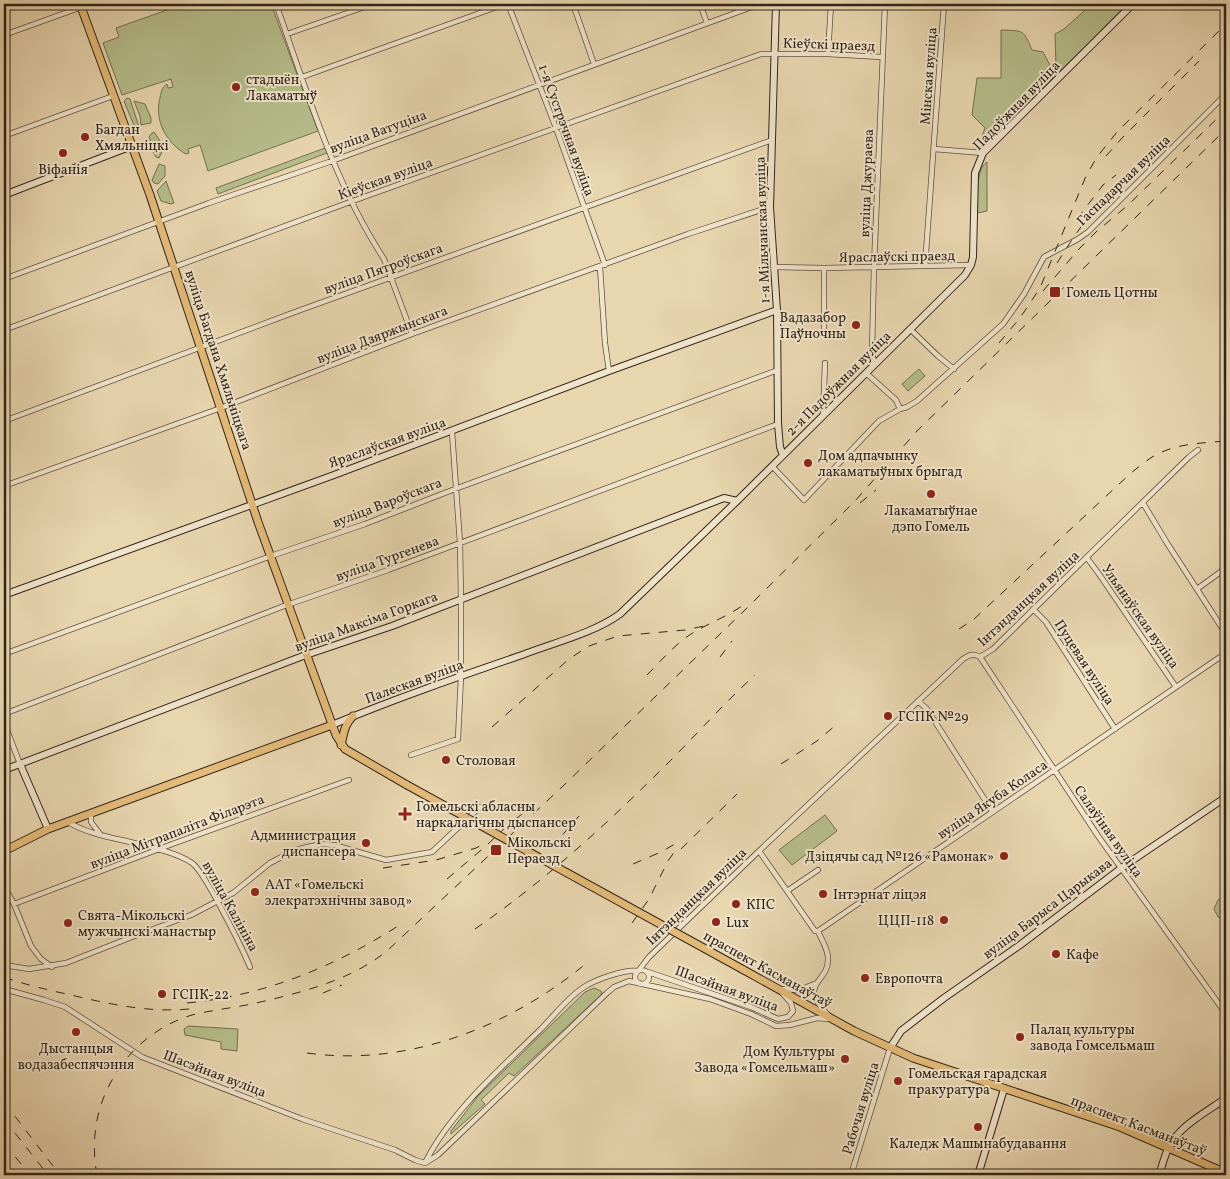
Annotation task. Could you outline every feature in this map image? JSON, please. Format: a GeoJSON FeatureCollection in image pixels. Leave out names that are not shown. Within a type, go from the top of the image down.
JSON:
{"type":"FeatureCollection","features":[{"type":"Feature","properties":{"kind":"main road","name":"вуліца Багдана Хмяльніцкага"},"geometry":{"type":"LineString","coordinates":[[81,5],[160,222],[253,504],[332,725]]}},
{"type":"Feature","properties":{"kind":"main road"},"geometry":{"type":"LineString","coordinates":[[341,744],[344,729],[347,722],[353,716]]}},
{"type":"Feature","properties":{"kind":"main road","name":"праспект Касманаўтаў"},"geometry":{"type":"LineString","coordinates":[[332,725],[345,749],[832,1019],[916,1060],[1120,1127],[1226,1173]]}},
{"type":"Feature","properties":{"kind":"main road","name":"Палеская вуліца"},"geometry":{"type":"LineString","coordinates":[[4,851],[48,829],[332,725]]}},
{"type":"Feature","properties":{"kind":"street"},"geometry":{"type":"LineString","coordinates":[[4,36],[81,5],[90,4]]}},
{"type":"Feature","properties":{"kind":"street"},"geometry":{"type":"LineString","coordinates":[[276,4],[332,161],[350,202],[384,259],[412,334]]}},
{"type":"Feature","properties":{"kind":"street"},"geometry":{"type":"LineString","coordinates":[[287,34],[373,4]]}},
{"type":"Feature","properties":{"kind":"street"},"geometry":{"type":"LineString","coordinates":[[302,77],[506,4]]}},
{"type":"Feature","properties":{"kind":"street","name":"1-я Сустрэчная вуліца"},"geometry":{"type":"LineString","coordinates":[[506,4],[556,128],[605,265]]}},
{"type":"Feature","properties":{"kind":"street"},"geometry":{"type":"LineString","coordinates":[[573,4],[594,64]]}},
{"type":"Feature","properties":{"kind":"street"},"geometry":{"type":"LineString","coordinates":[[700,4],[707,23]]}},
{"type":"Feature","properties":{"kind":"street","name":"вуліца Ватуціна"},"geometry":{"type":"LineString","coordinates":[[4,279],[209,202],[332,161],[760,4]]}},
{"type":"Feature","properties":{"kind":"street","name":"1-я Мільчанская вуліца"},"geometry":{"type":"LineString","coordinates":[[776,4],[770,207],[777,310],[778,424],[780,447],[783,455]]}},
{"type":"Feature","properties":{"kind":"street"},"geometry":{"type":"LineString","coordinates":[[828,54],[831,4]]}},
{"type":"Feature","properties":{"kind":"street","name":"вуліца Джураева"},"geometry":{"type":"LineString","coordinates":[[875,363],[872,358],[874,267],[885,4]]}},
{"type":"Feature","properties":{"kind":"street","name":"Мінская вуліца"},"geometry":{"type":"LineString","coordinates":[[924,266],[944,4]]}},
{"type":"Feature","properties":{"kind":"street","name":"Падоўжная вуліца"},"geometry":{"type":"LineString","coordinates":[[971,265],[975,174],[983,153],[1133,4]]}},
{"type":"Feature","properties":{"kind":"street","name":"Кіеўскі праезд"},"geometry":{"type":"LineString","coordinates":[[776,53],[882,57]]}},
{"type":"Feature","properties":{"kind":"street","name":"Кіеўская вуліца"},"geometry":{"type":"LineString","coordinates":[[4,330],[350,202],[761,54],[776,53]]}},
{"type":"Feature","properties":{"kind":"street","name":"Гаспадарчая вуліца"},"geometry":{"type":"LineString","coordinates":[[772,466],[804,500],[880,421],[917,401],[1003,324],[1024,294],[1044,257],[1088,232],[1226,94]]}},
{"type":"Feature","properties":{"kind":"street"},"geometry":{"type":"LineString","coordinates":[[4,136],[113,96]]}},
{"type":"Feature","properties":{"kind":"street","name":"вуліца Пятроўскага"},"geometry":{"type":"LineString","coordinates":[[4,422],[202,346],[772,140]]}},
{"type":"Feature","properties":{"kind":"street"},"geometry":{"type":"LineString","coordinates":[[4,195],[132,146]]}},
{"type":"Feature","properties":{"kind":"street"},"geometry":{"type":"LineString","coordinates":[[934,149],[983,153]]}},
{"type":"Feature","properties":{"kind":"street","name":"вуліца Дзяржынскага"},"geometry":{"type":"LineString","coordinates":[[4,486],[222,407],[412,334],[688,234],[770,207]]}},
{"type":"Feature","properties":{"kind":"street","name":"Яраслаўскі праезд"},"geometry":{"type":"LineString","coordinates":[[774,267],[824,268],[971,265]]}},
{"type":"Feature","properties":{"kind":"street","name":"2-я Падоўжная вуліца"},"geometry":{"type":"LineString","coordinates":[[783,455],[965,275],[971,265]]}},
{"type":"Feature","properties":{"kind":"street"},"geometry":{"type":"LineString","coordinates":[[600,267],[604,344],[609,371]]}},
{"type":"Feature","properties":{"kind":"street","name":"Яраслаўскі праезд"},"geometry":{"type":"LineString","coordinates":[[824,268],[824,329]]}},
{"type":"Feature","properties":{"kind":"street","name":"Яраслаўская вуліца"},"geometry":{"type":"LineString","coordinates":[[4,595],[452,432],[609,371],[777,310]]}},
{"type":"Feature","properties":{"kind":"street","name":"2-я Падоўжная вуліца"},"geometry":{"type":"LineString","coordinates":[[910,328],[954,369]]}},
{"type":"Feature","properties":{"kind":"street"},"geometry":{"type":"LineString","coordinates":[[823,415],[825,363]]}},
{"type":"Feature","properties":{"kind":"street","name":"вуліца Вароўскага"},"geometry":{"type":"LineString","coordinates":[[4,654],[271,556],[365,524],[778,370]]}},
{"type":"Feature","properties":{"kind":"street"},"geometry":{"type":"LineString","coordinates":[[866,373],[896,400],[900,409]]}},
{"type":"Feature","properties":{"kind":"street","name":"вуліца Тургенева"},"geometry":{"type":"LineString","coordinates":[[4,714],[288,605],[778,424]]}},
{"type":"Feature","properties":{"kind":"street"},"geometry":{"type":"LineString","coordinates":[[412,755],[458,739],[461,676],[460,543],[452,432]]}},
{"type":"Feature","properties":{"kind":"street","name":"Інтэнданцкая вуліца"},"geometry":{"type":"LineString","coordinates":[[638,970],[649,957],[759,851],[963,659],[976,654],[980,657],[993,649],[1198,450]]}},
{"type":"Feature","properties":{"kind":"street","name":"Палеская вуліца"},"geometry":{"type":"LineString","coordinates":[[332,725],[604,624],[614,618],[783,455]]}},
{"type":"Feature","properties":{"kind":"street","name":"вуліца Максіма Горкага"},"geometry":{"type":"LineString","coordinates":[[4,770],[307,655],[461,600],[724,498],[737,501]]}},
{"type":"Feature","properties":{"kind":"street"},"geometry":{"type":"LineString","coordinates":[[1143,503],[1226,634]]}},
{"type":"Feature","properties":{"kind":"street","name":"Ульянаўская вуліца"},"geometry":{"type":"LineString","coordinates":[[1086,558],[1099,574],[1176,687]]}},
{"type":"Feature","properties":{"kind":"street"},"geometry":{"type":"LineString","coordinates":[[1197,589],[1226,568]]}},
{"type":"Feature","properties":{"kind":"street","name":"Пуцевая вуліца"},"geometry":{"type":"LineString","coordinates":[[1034,609],[1046,622],[1115,729]]}},
{"type":"Feature","properties":{"kind":"street","name":"вуліца Якуба Коласа"},"geometry":{"type":"LineString","coordinates":[[818,932],[992,811],[1054,771],[1226,653]]}},
{"type":"Feature","properties":{"kind":"street","name":"Салаўіная вуліца"},"geometry":{"type":"LineString","coordinates":[[980,657],[1054,771],[1121,869],[1226,1014]]}},
{"type":"Feature","properties":{"kind":"street"},"geometry":{"type":"LineString","coordinates":[[918,701],[927,709],[992,811]]}},
{"type":"Feature","properties":{"kind":"street"},"geometry":{"type":"LineString","coordinates":[[4,722],[48,829]]}},
{"type":"Feature","properties":{"kind":"street","name":"вуліца Мітрапаліта Філарэта"},"geometry":{"type":"LineString","coordinates":[[14,904],[349,780]]}},
{"type":"Feature","properties":{"kind":"street","name":"вуліца Барыса Царыкава"},"geometry":{"type":"LineString","coordinates":[[890,1048],[901,1031],[944,998],[1020,945],[1121,869],[1226,797]]}},
{"type":"Feature","properties":{"kind":"street"},"geometry":{"type":"LineString","coordinates":[[4,964],[29,970],[52,967],[192,915],[217,903],[232,893],[270,863],[293,851],[307,847],[323,844],[334,845],[386,860],[432,852],[438,849],[480,807]]}},
{"type":"Feature","properties":{"kind":"street"},"geometry":{"type":"LineString","coordinates":[[82,828],[88,827],[91,822],[91,813]]}},
{"type":"Feature","properties":{"kind":"street","name":"вуліца Калініна"},"geometry":{"type":"LineString","coordinates":[[67,822],[158,850],[193,864],[217,903],[245,954],[250,967]]}},
{"type":"Feature","properties":{"kind":"street"},"geometry":{"type":"LineString","coordinates":[[91,822],[101,834]]}},
{"type":"Feature","properties":{"kind":"street","name":"Інтэнданцкая вуліца"},"geometry":{"type":"LineString","coordinates":[[759,851],[815,931],[818,932]]}},
{"type":"Feature","properties":{"kind":"street"},"geometry":{"type":"LineString","coordinates":[[787,891],[818,870]]}},
{"type":"Feature","properties":{"kind":"street"},"geometry":{"type":"LineString","coordinates":[[4,886],[14,904],[34,951],[52,967]]}},
{"type":"Feature","properties":{"kind":"street"},"geometry":{"type":"LineString","coordinates":[[818,932],[828,958],[826,967],[814,991],[815,998],[832,1019]]}},
{"type":"Feature","properties":{"kind":"street","name":"Інтэнданцкая вуліца"},"geometry":{"type":"LineString","coordinates":[[646,971],[646,962],[649,957]]}},
{"type":"Feature","properties":{"kind":"street","name":"Шасэйная вуліца"},"geometry":{"type":"LineString","coordinates":[[425,1163],[437,1140],[485,1084],[582,988],[631,970],[646,971],[712,992],[782,1019],[792,1014],[793,1007],[786,996],[774,986]]}},
{"type":"Feature","properties":{"kind":"street"},"geometry":{"type":"LineString","coordinates":[[638,970],[635,978],[641,984],[648,981],[650,976],[646,971]]}},
{"type":"Feature","properties":{"kind":"street","name":"Шасэйная вуліца"},"geometry":{"type":"LineString","coordinates":[[425,1163],[450,1144],[614,987],[629,982],[710,999],[751,1014],[776,1026],[790,1025],[817,1018],[832,1019]]}},
{"type":"Feature","properties":{"kind":"street"},"geometry":{"type":"LineString","coordinates":[[774,986],[789,990],[799,990],[817,983]]}},
{"type":"Feature","properties":{"kind":"street","name":"Шасэйная вуліца"},"geometry":{"type":"LineString","coordinates":[[4,989],[65,1008],[142,1057],[302,1119],[386,1147],[425,1163]]}},
{"type":"Feature","properties":{"kind":"street","name":"Рабочая вуліца"},"geometry":{"type":"LineString","coordinates":[[851,1175],[890,1048]]}},
{"type":"Feature","properties":{"kind":"street"},"geometry":{"type":"LineString","coordinates":[[978,1175],[1004,1089]]}},
{"type":"Feature","properties":{"kind":"street"},"geometry":{"type":"LineString","coordinates":[[1159,1175],[1168,1148],[1180,1132],[1226,1098]]}},
{"type":"Feature","properties":{"kind":"green space","name":"стадыён Лакаматыў"},"geometry":{"type":"Polygon","coordinates":[[[184,4],[271,4],[318,131],[208,171],[200,145],[188,149],[189,153],[186,154],[173,144],[163,130],[159,114],[161,92],[167,84],[168,88],[173,87],[171,79],[122,95],[103,43],[119,37],[116,28],[184,4]]]}},
{"type":"Feature","properties":{"kind":"green space"},"geometry":{"type":"Polygon","coordinates":[[[1092,4],[1127,4],[1060,70],[1056,65],[1055,34],[1064,29],[1092,4]]]}},
{"type":"Feature","properties":{"kind":"green space"},"geometry":{"type":"Polygon","coordinates":[[[1001,30],[1022,32],[1032,50],[1043,52],[1052,69],[1052,80],[981,149],[978,146],[985,128],[972,115],[977,78],[1001,78],[1001,30]]]}},
{"type":"Feature","properties":{"kind":"green space"},"geometry":{"type":"Polygon","coordinates":[[[127,98],[130,99],[139,127],[135,128],[124,101],[127,98]]]}},
{"type":"Feature","properties":{"kind":"green space"},"geometry":{"type":"Polygon","coordinates":[[[134,101],[145,104],[151,118],[151,123],[141,125],[140,116],[134,101]]]}},
{"type":"Feature","properties":{"kind":"green space"},"geometry":{"type":"Polygon","coordinates":[[[154,132],[164,147],[159,158],[156,157],[151,148],[149,137],[154,132]]]}},
{"type":"Feature","properties":{"kind":"green space"},"geometry":{"type":"Polygon","coordinates":[[[325,148],[327,153],[218,194],[216,188],[325,148]]]}},
{"type":"Feature","properties":{"kind":"green space"},"geometry":{"type":"Polygon","coordinates":[[[987,162],[987,211],[977,213],[979,178],[983,166],[987,162]]]}},
{"type":"Feature","properties":{"kind":"green space"},"geometry":{"type":"Polygon","coordinates":[[[159,164],[165,166],[165,176],[158,184],[152,180],[159,164]]]}},
{"type":"Feature","properties":{"kind":"green space"},"geometry":{"type":"Polygon","coordinates":[[[166,181],[174,203],[171,204],[161,201],[157,191],[166,181]]]}},
{"type":"Feature","properties":{"kind":"green space"},"geometry":{"type":"Polygon","coordinates":[[[919,369],[925,376],[908,391],[902,384],[919,369]]]}},
{"type":"Feature","properties":{"kind":"green space"},"geometry":{"type":"Polygon","coordinates":[[[825,815],[837,831],[792,865],[779,850],[825,815]]]}},
{"type":"Feature","properties":{"kind":"green space"},"geometry":{"type":"Polygon","coordinates":[[[1226,894],[1226,921],[1218,917],[1214,909],[1218,900],[1226,894]]]}},
{"type":"Feature","properties":{"kind":"green space"},"geometry":{"type":"Polygon","coordinates":[[[594,988],[601,991],[602,994],[514,1076],[509,1073],[481,1100],[485,1104],[451,1134],[451,1131],[478,1096],[585,992],[594,988]]]}},
{"type":"Feature","properties":{"kind":"green space"},"geometry":{"type":"Polygon","coordinates":[[[188,1026],[238,1029],[237,1051],[221,1049],[221,1042],[185,1035],[184,1029],[188,1026]]]}},
{"type":"Feature","properties":{"kind":"railway"},"geometry":{"type":"LineString","coordinates":[[999,343],[1020,318],[1040,288],[1086,176],[1097,157],[1117,132],[1226,24]]}},
{"type":"Feature","properties":{"kind":"railway"},"geometry":{"type":"LineString","coordinates":[[1106,156],[1199,61]]}},
{"type":"Feature","properties":{"kind":"railway"},"geometry":{"type":"LineString","coordinates":[[1043,291],[1096,232],[1127,206],[1226,110]]}},
{"type":"Feature","properties":{"kind":"railway"},"geometry":{"type":"LineString","coordinates":[[97,1175],[94,1150],[98,1115],[112,1080],[136,1048],[156,1032],[179,1019],[200,1013],[270,1000],[306,990],[358,970],[388,950],[562,787],[748,607],[855,501],[917,431],[1226,129]]}},
{"type":"Feature","properties":{"kind":"railway"},"geometry":{"type":"LineString","coordinates":[[1077,219],[1103,185],[1116,175]]}},
{"type":"Feature","properties":{"kind":"railway"},"geometry":{"type":"LineString","coordinates":[[1057,263],[1095,209],[1122,181]]}},
{"type":"Feature","properties":{"kind":"railway"},"geometry":{"type":"LineString","coordinates":[[959,629],[973,620],[1131,473],[1149,459],[1176,447],[1226,441]]}},
{"type":"Feature","properties":{"kind":"railway"},"geometry":{"type":"LineString","coordinates":[[860,503],[876,490]]}},
{"type":"Feature","properties":{"kind":"railway"},"geometry":{"type":"LineString","coordinates":[[647,675],[685,638],[742,606]]}},
{"type":"Feature","properties":{"kind":"railway"},"geometry":{"type":"LineString","coordinates":[[492,727],[569,659],[589,646],[618,636],[685,630],[704,626]]}},
{"type":"Feature","properties":{"kind":"railway"},"geometry":{"type":"LineString","coordinates":[[720,657],[732,641]]}},
{"type":"Feature","properties":{"kind":"railway"},"geometry":{"type":"LineString","coordinates":[[475,929],[527,891],[600,829],[755,675]]}},
{"type":"Feature","properties":{"kind":"railway"},"geometry":{"type":"LineString","coordinates":[[781,764],[817,741],[836,725]]}},
{"type":"Feature","properties":{"kind":"railway"},"geometry":{"type":"LineString","coordinates":[[681,849],[737,794]]}},
{"type":"Feature","properties":{"kind":"railway"},"geometry":{"type":"LineString","coordinates":[[447,879],[508,825],[540,800]]}},
{"type":"Feature","properties":{"kind":"railway"},"geometry":{"type":"LineString","coordinates":[[551,848],[579,816]]}},
{"type":"Feature","properties":{"kind":"railway"},"geometry":{"type":"LineString","coordinates":[[633,864],[661,852],[680,841]]}},
{"type":"Feature","properties":{"kind":"railway"},"geometry":{"type":"LineString","coordinates":[[383,868],[436,860],[482,845]]}},
{"type":"Feature","properties":{"kind":"railway"},"geometry":{"type":"LineString","coordinates":[[632,923],[649,899],[668,861],[677,848]]}},
{"type":"Feature","properties":{"kind":"railway"},"geometry":{"type":"LineString","coordinates":[[187,1003],[243,994],[297,977],[349,954],[398,926]]}},
{"type":"Feature","properties":{"kind":"railway"},"geometry":{"type":"LineString","coordinates":[[307,1053],[344,1056],[381,1054],[418,1048],[454,1038],[522,1008],[583,966]]}},
{"type":"Feature","properties":{"kind":"railway"},"geometry":{"type":"LineString","coordinates":[[4,977],[45,989],[118,1005],[166,1010],[198,1008]]}},
{"type":"Feature","properties":{"kind":"railway"},"geometry":{"type":"LineString","coordinates":[[323,993],[342,985]]}},
{"type":"Feature","properties":{"kind":"railway"},"geometry":{"type":"LineString","coordinates":[[4,1102],[60,1175]]}},
{"type":"Feature","properties":{"kind":"railway"},"geometry":{"type":"LineString","coordinates":[[4,1119],[48,1175]]}},
{"type":"Feature","properties":{"kind":"railway"},"geometry":{"type":"LineString","coordinates":[[4,1143],[30,1175]]}},
{"type":"Feature","properties":{"kind":"railway"},"geometry":{"type":"LineString","coordinates":[[5,1154],[18,1175]]}},
{"type":"Feature","properties":{"kind":"place","name":"стадыён Лакаматыў"},"geometry":{"type":"Point","coordinates":[236,87]}},
{"type":"Feature","properties":{"kind":"place","name":"Багдан Хмяльніцкі"},"geometry":{"type":"Point","coordinates":[85,137]}},
{"type":"Feature","properties":{"kind":"place","name":"Віфанія"},"geometry":{"type":"Point","coordinates":[63,153]}},
{"type":"Feature","properties":{"kind":"place","name":"Гомель Цотны"},"geometry":{"type":"Point","coordinates":[1055,292]}},
{"type":"Feature","properties":{"kind":"place","name":"Вадазабор Паўночны"},"geometry":{"type":"Point","coordinates":[856,325]}},
{"type":"Feature","properties":{"kind":"place","name":"Дом адпачынку лакаматыўных брыгад"},"geometry":{"type":"Point","coordinates":[808,463]}},
{"type":"Feature","properties":{"kind":"place","name":"Лакаматыўнае дэпо Гомель"},"geometry":{"type":"Point","coordinates":[931,494]}},
{"type":"Feature","properties":{"kind":"place","name":"ГСПК №29"},"geometry":{"type":"Point","coordinates":[888,716]}},
{"type":"Feature","properties":{"kind":"place","name":"Столовая"},"geometry":{"type":"Point","coordinates":[446,760]}},
{"type":"Feature","properties":{"kind":"place","name":"Гомельскі абласны наркалагічны дыспансер"},"geometry":{"type":"Point","coordinates":[405,814]}},
{"type":"Feature","properties":{"kind":"place","name":"Администрация диспансера"},"geometry":{"type":"Point","coordinates":[366,843]}},
{"type":"Feature","properties":{"kind":"place","name":"Мікольскі Пераезд"},"geometry":{"type":"Point","coordinates":[496,850]}},
{"type":"Feature","properties":{"kind":"place","name":"Дзіцячы сад №126 «Рамонак»"},"geometry":{"type":"Point","coordinates":[1004,856]}},
{"type":"Feature","properties":{"kind":"place","name":"ААТ «Гомельскі элекратэхнічны завод»"},"geometry":{"type":"Point","coordinates":[255,892]}},
{"type":"Feature","properties":{"kind":"place","name":"Інтэрнат ліцэя"},"geometry":{"type":"Point","coordinates":[823,894]}},
{"type":"Feature","properties":{"kind":"place","name":"КПС"},"geometry":{"type":"Point","coordinates":[736,904]}},
{"type":"Feature","properties":{"kind":"place","name":"ЦЦП-118"},"geometry":{"type":"Point","coordinates":[944,920]}},
{"type":"Feature","properties":{"kind":"place","name":"Lux"},"geometry":{"type":"Point","coordinates":[716,922]}},
{"type":"Feature","properties":{"kind":"place","name":"Свята-Мікольскі мужчынскі манастыр"},"geometry":{"type":"Point","coordinates":[68,923]}},
{"type":"Feature","properties":{"kind":"place","name":"Кафе"},"geometry":{"type":"Point","coordinates":[1056,954]}},
{"type":"Feature","properties":{"kind":"place","name":"Европочта"},"geometry":{"type":"Point","coordinates":[865,978]}},
{"type":"Feature","properties":{"kind":"place","name":"ГСПК-22"},"geometry":{"type":"Point","coordinates":[162,994]}},
{"type":"Feature","properties":{"kind":"place","name":"Дыстанцыя водазабеспячэння"},"geometry":{"type":"Point","coordinates":[76,1032]}},
{"type":"Feature","properties":{"kind":"place","name":"Палац культуры завода Гомсельмаш"},"geometry":{"type":"Point","coordinates":[1020,1037]}},
{"type":"Feature","properties":{"kind":"place","name":"Дом Культуры Завода «Гомсельмаш»"},"geometry":{"type":"Point","coordinates":[845,1059]}},
{"type":"Feature","properties":{"kind":"place","name":"Гомельская гарадская пракуратура"},"geometry":{"type":"Point","coordinates":[898,1081]}},
{"type":"Feature","properties":{"kind":"place","name":"Каледж Машынабудавання"},"geometry":{"type":"Point","coordinates":[978,1127]}}]}
